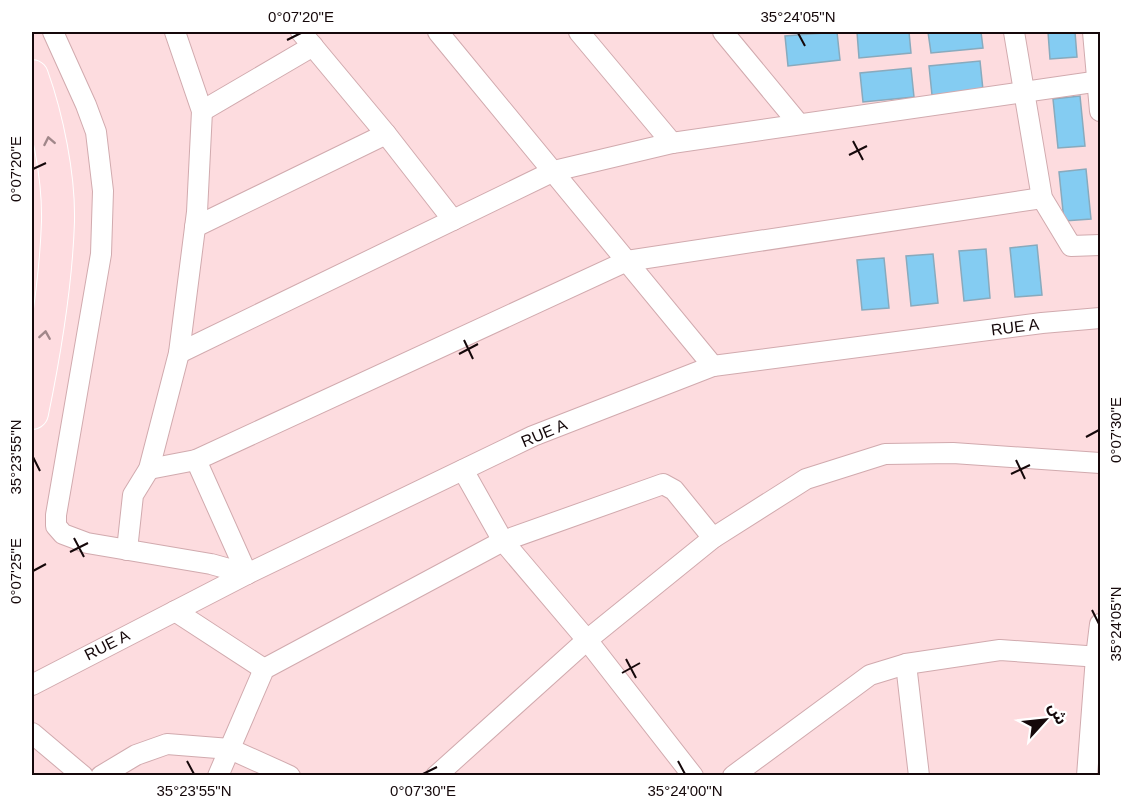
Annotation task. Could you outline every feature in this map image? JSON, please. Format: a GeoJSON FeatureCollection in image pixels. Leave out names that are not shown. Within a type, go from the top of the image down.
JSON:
{"type":"FeatureCollection","features":[{"type":"Feature","properties":{"kind":"main road"},"geometry":{"type":"LineString","coordinates":[[32,76],[50,143],[58,220],[51,294],[32,413]]}},
{"type":"Feature","properties":{"kind":"street"},"geometry":{"type":"LineString","coordinates":[[53,32],[96,132],[104,191],[101,254],[56,526],[63,534],[87,543],[211,564],[246,574]]}},
{"type":"Feature","properties":{"kind":"street"},"geometry":{"type":"LineString","coordinates":[[127,550],[134,495],[149,468],[178,353],[195,227],[202,111],[175,32]]}},
{"type":"Feature","properties":{"kind":"street"},"geometry":{"type":"LineString","coordinates":[[438,32],[713,366]]}},
{"type":"Feature","properties":{"kind":"street"},"geometry":{"type":"LineString","coordinates":[[579,32],[672,143]]}},
{"type":"Feature","properties":{"kind":"street"},"geometry":{"type":"LineString","coordinates":[[723,32],[799,124]]}},
{"type":"Feature","properties":{"kind":"street"},"geometry":{"type":"LineString","coordinates":[[1014,32],[1042,198],[1071,246],[1101,245]]}},
{"type":"Feature","properties":{"kind":"street"},"geometry":{"type":"LineString","coordinates":[[1093,32],[1101,111]]}},
{"type":"Feature","properties":{"kind":"street"},"geometry":{"type":"LineString","coordinates":[[202,111],[307,39],[386,134],[453,220]]}},
{"type":"Feature","properties":{"kind":"street"},"geometry":{"type":"LineString","coordinates":[[178,353],[554,171],[672,143],[1099,81]]}},
{"type":"Feature","properties":{"kind":"street"},"geometry":{"type":"LineString","coordinates":[[195,227],[386,134]]}},
{"type":"Feature","properties":{"kind":"street"},"geometry":{"type":"LineString","coordinates":[[149,468],[196,460],[627,261],[1042,198]]}},
{"type":"Feature","properties":{"kind":"street","name":"RUE A"},"geometry":{"type":"LineString","coordinates":[[32,685],[246,574],[533,436],[713,366],[1042,323],[1101,318]]}},
{"type":"Feature","properties":{"kind":"street"},"geometry":{"type":"LineString","coordinates":[[436,776],[587,640],[713,538],[806,479],[885,454],[953,453],[1101,463]]}},
{"type":"Feature","properties":{"kind":"street"},"geometry":{"type":"LineString","coordinates":[[196,460],[246,574]]}},
{"type":"Feature","properties":{"kind":"street"},"geometry":{"type":"LineString","coordinates":[[463,470],[503,541],[587,640],[693,776]]}},
{"type":"Feature","properties":{"kind":"street"},"geometry":{"type":"LineString","coordinates":[[218,776],[264,669],[503,541],[663,484],[674,490],[713,538]]}},
{"type":"Feature","properties":{"kind":"street"},"geometry":{"type":"LineString","coordinates":[[175,610],[264,669]]}},
{"type":"Feature","properties":{"kind":"street"},"geometry":{"type":"LineString","coordinates":[[1087,776],[1101,624]]}},
{"type":"Feature","properties":{"kind":"street"},"geometry":{"type":"LineString","coordinates":[[733,776],[870,675],[906,664],[1000,650],[1098,657]]}},
{"type":"Feature","properties":{"kind":"street"},"geometry":{"type":"LineString","coordinates":[[906,664],[919,776]]}},
{"type":"Feature","properties":{"kind":"street"},"geometry":{"type":"LineString","coordinates":[[32,733],[83,776]]}},
{"type":"Feature","properties":{"kind":"street"},"geometry":{"type":"LineString","coordinates":[[101,776],[136,755],[168,744],[230,749],[290,776]]}},
{"type":"Feature","properties":{"kind":"building"},"geometry":{"type":"Polygon","coordinates":[[[837,32],[840,60],[788,66],[785,36],[837,32]]]}},
{"type":"Feature","properties":{"kind":"building"},"geometry":{"type":"Polygon","coordinates":[[[857,32],[909,32],[911,53],[859,58],[857,32]]]}},
{"type":"Feature","properties":{"kind":"building"},"geometry":{"type":"Polygon","coordinates":[[[928,32],[981,32],[983,48],[931,53],[928,32]]]}},
{"type":"Feature","properties":{"kind":"building"},"geometry":{"type":"Polygon","coordinates":[[[1048,32],[1075,32],[1077,57],[1050,59],[1048,32]]]}},
{"type":"Feature","properties":{"kind":"building"},"geometry":{"type":"Polygon","coordinates":[[[980,61],[983,90],[932,95],[929,66],[980,61]]]}},
{"type":"Feature","properties":{"kind":"building"},"geometry":{"type":"Polygon","coordinates":[[[911,68],[914,97],[863,102],[860,73],[911,68]]]}},
{"type":"Feature","properties":{"kind":"building"},"geometry":{"type":"Polygon","coordinates":[[[1080,96],[1085,146],[1058,148],[1053,99],[1080,96]]]}},
{"type":"Feature","properties":{"kind":"building"},"geometry":{"type":"Polygon","coordinates":[[[1086,169],[1091,219],[1064,221],[1059,172],[1086,169]]]}},
{"type":"Feature","properties":{"kind":"building"},"geometry":{"type":"Polygon","coordinates":[[[1037,245],[1042,295],[1015,297],[1010,248],[1037,245]]]}},
{"type":"Feature","properties":{"kind":"building"},"geometry":{"type":"Polygon","coordinates":[[[986,249],[990,298],[964,301],[959,251],[986,249]]]}},
{"type":"Feature","properties":{"kind":"building"},"geometry":{"type":"Polygon","coordinates":[[[933,254],[938,303],[911,306],[906,256],[933,254]]]}},
{"type":"Feature","properties":{"kind":"building"},"geometry":{"type":"Polygon","coordinates":[[[884,258],[889,308],[862,310],[857,260],[884,258]]]}}]}
